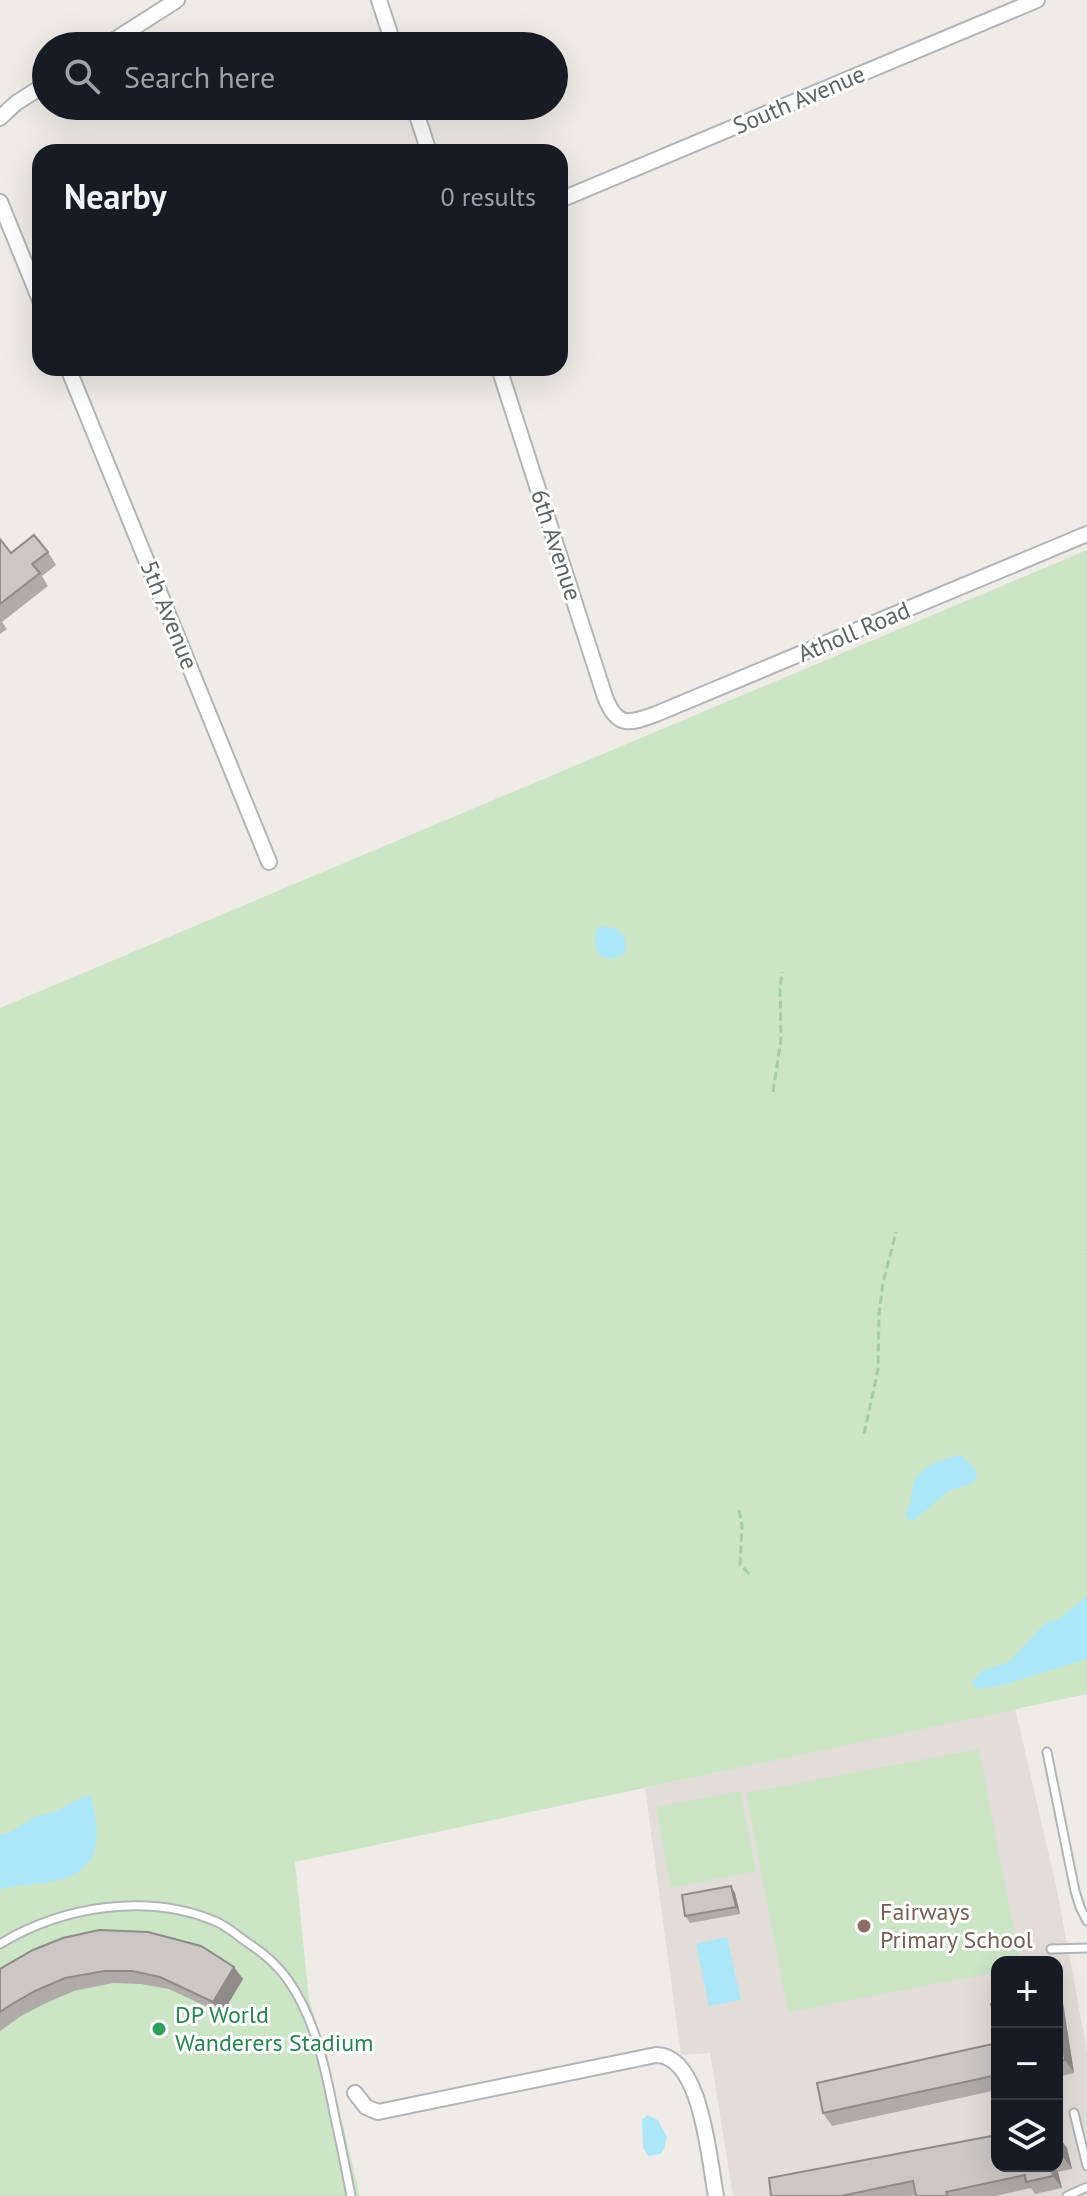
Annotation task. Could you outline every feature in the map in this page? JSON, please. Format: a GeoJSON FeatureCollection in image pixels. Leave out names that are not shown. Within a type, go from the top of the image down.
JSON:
{"type":"FeatureCollection","features":[{"type":"Feature","properties":{"kind":"street"},"geometry":{"type":"LineString","coordinates":[[127,32],[177,0]]}},
{"type":"Feature","properties":{"kind":"street"},"geometry":{"type":"LineString","coordinates":[[379,0],[389,32]]}},
{"type":"Feature","properties":{"kind":"street","name":"South Avenue"},"geometry":{"type":"LineString","coordinates":[[568,197],[1037,0]]}},
{"type":"Feature","properties":{"kind":"street"},"geometry":{"type":"LineString","coordinates":[[0,118],[32,93]]}},
{"type":"Feature","properties":{"kind":"street"},"geometry":{"type":"LineString","coordinates":[[0,109],[16,103]]}},
{"type":"Feature","properties":{"kind":"street"},"geometry":{"type":"LineString","coordinates":[[419,120],[426,144]]}},
{"type":"Feature","properties":{"kind":"street"},"geometry":{"type":"LineString","coordinates":[[0,202],[32,280]]}},
{"type":"Feature","properties":{"kind":"street","name":"5th Avenue"},"geometry":{"type":"LineString","coordinates":[[71,376],[269,862]]}},
{"type":"Feature","properties":{"kind":"street","name":"6th Avenue"},"geometry":{"type":"LineString","coordinates":[[502,376],[605,697],[618,720]]}},
{"type":"Feature","properties":{"kind":"street","name":"Atholl Road"},"geometry":{"type":"LineString","coordinates":[[618,720],[642,719],[1087,534]]}},
{"type":"Feature","properties":{"kind":"street"},"geometry":{"type":"LineString","coordinates":[[355,2093],[366,2107],[378,2112],[664,2055],[672,2059],[692,2082],[716,2196]]}},
{"type":"Feature","properties":{"kind":"lane"},"geometry":{"type":"LineString","coordinates":[[1047,1752],[1075,1891],[1087,1921]]}},
{"type":"Feature","properties":{"kind":"lane"},"geometry":{"type":"LineString","coordinates":[[0,1944],[22,1930],[51,1918],[130,1906],[176,1910],[218,1923],[258,1950],[287,1979],[309,2020],[325,2066],[351,2196]]}},
{"type":"Feature","properties":{"kind":"lane"},"geometry":{"type":"LineString","coordinates":[[1051,1949],[1087,1948]]}},
{"type":"Feature","properties":{"kind":"lane"},"geometry":{"type":"LineString","coordinates":[[1074,2113],[1087,2166]]}},
{"type":"Feature","properties":{"kind":"lane"},"geometry":{"type":"LineString","coordinates":[[1067,2196],[1087,2187]]}},
{"type":"Feature","properties":{"kind":"path"},"geometry":{"type":"LineString","coordinates":[[773,1092],[781,1039],[782,972]]}},
{"type":"Feature","properties":{"kind":"path"},"geometry":{"type":"LineString","coordinates":[[864,1434],[878,1369],[883,1283],[896,1232]]}},
{"type":"Feature","properties":{"kind":"path"},"geometry":{"type":"LineString","coordinates":[[739,1510],[742,1525],[740,1565],[752,1576]]}},
{"type":"Feature","properties":{"kind":"shaded area","name":"Fairways Primary School"},"geometry":{"type":"Polygon","coordinates":[[[1015,1708],[1057,1890],[1087,2051],[1087,2196],[733,2196],[710,2053],[681,2055],[645,1788],[1015,1708]]]}},
{"type":"Feature","properties":{"kind":"green space"},"geometry":{"type":"Polygon","coordinates":[[[1087,550],[1087,1694],[295,1862],[309,1999],[360,2196],[0,2196],[0,1008],[1087,550]]]}},
{"type":"Feature","properties":{"kind":"green space"},"geometry":{"type":"Polygon","coordinates":[[[979,1749],[1019,1956],[991,1956],[991,1973],[788,2012],[746,1793],[979,1749]]]}},
{"type":"Feature","properties":{"kind":"green space"},"geometry":{"type":"Polygon","coordinates":[[[740,1791],[756,1871],[671,1888],[656,1807],[740,1791]]]}},
{"type":"Feature","properties":{"kind":"water"},"geometry":{"type":"Polygon","coordinates":[[[605,926],[619,930],[626,942],[625,953],[610,959],[604,958],[596,950],[598,928],[605,926]]]}},
{"type":"Feature","properties":{"kind":"water"},"geometry":{"type":"Polygon","coordinates":[[[961,1455],[975,1469],[977,1479],[948,1491],[914,1520],[908,1519],[905,1515],[916,1478],[933,1464],[961,1455]]]}},
{"type":"Feature","properties":{"kind":"water"},"geometry":{"type":"Polygon","coordinates":[[[1087,1596],[1087,1659],[999,1686],[977,1689],[972,1682],[982,1671],[1009,1662],[1045,1623],[1060,1618],[1087,1596]]]}},
{"type":"Feature","properties":{"kind":"water"},"geometry":{"type":"Polygon","coordinates":[[[90,1795],[97,1839],[94,1852],[80,1871],[67,1878],[0,1890],[0,1835],[90,1795]]]}},
{"type":"Feature","properties":{"kind":"water"},"geometry":{"type":"Polygon","coordinates":[[[727,1937],[741,2000],[709,2006],[696,1944],[727,1937]]]}},
{"type":"Feature","properties":{"kind":"water"},"geometry":{"type":"Polygon","coordinates":[[[647,2115],[658,2120],[667,2137],[660,2154],[648,2156],[643,2147],[642,2120],[647,2115]]]}},
{"type":"Feature","properties":{"kind":"building"},"geometry":{"type":"Polygon","coordinates":[[[34,535],[48,552],[32,564],[40,573],[0,604],[0,539],[11,553],[34,535]]]}},
{"type":"Feature","properties":{"kind":"building"},"geometry":{"type":"Polygon","coordinates":[[[731,1886],[736,1907],[685,1916],[682,1895],[731,1886]]]}},
{"type":"Feature","properties":{"kind":"building"},"geometry":{"type":"Polygon","coordinates":[[[99,1930],[148,1932],[201,1946],[234,1967],[213,2002],[160,1977],[132,1971],[104,1971],[65,1978],[0,2012],[0,1969],[33,1950],[63,1938],[99,1930]]]}},
{"type":"Feature","properties":{"kind":"building"},"geometry":{"type":"Polygon","coordinates":[[[991,2044],[991,2076],[823,2113],[817,2083],[991,2044]]]}},
{"type":"Feature","properties":{"kind":"building"},"geometry":{"type":"Polygon","coordinates":[[[991,2136],[991,2172],[1052,2172],[1053,2176],[1026,2182],[1025,2175],[946,2192],[947,2196],[916,2196],[913,2181],[841,2196],[771,2196],[769,2178],[991,2136]]]}},
{"type":"Feature","properties":{"kind":"place","name":"Fairways Primary School"},"geometry":{"type":"Point","coordinates":[864,1926]}},
{"type":"Feature","properties":{"kind":"place","name":"DP World Wanderers Stadium"},"geometry":{"type":"Point","coordinates":[159,2029]}}]}
